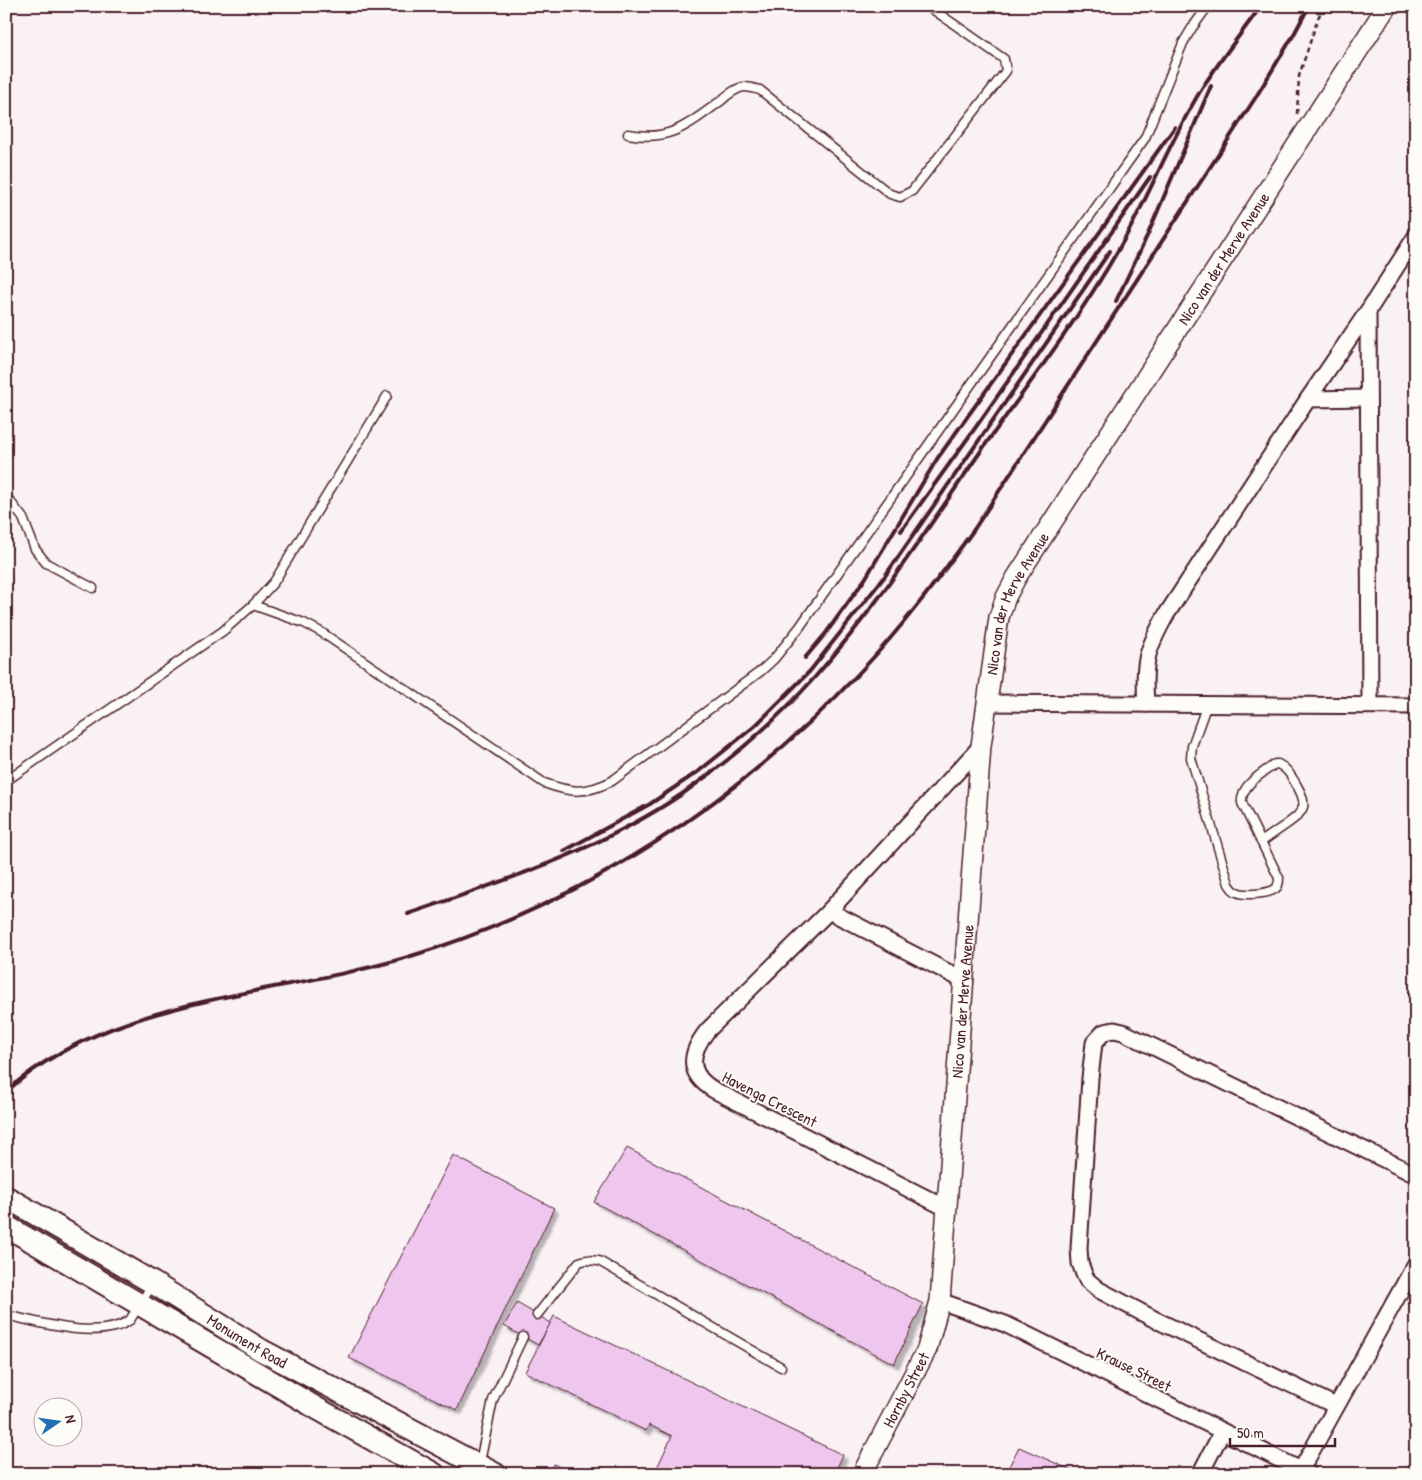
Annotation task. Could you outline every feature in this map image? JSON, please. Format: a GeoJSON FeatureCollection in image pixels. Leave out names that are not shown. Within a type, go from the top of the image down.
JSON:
{"type":"FeatureCollection","features":[{"type":"Feature","properties":{"kind":"main road","name":"Monument Road"},"geometry":{"type":"LineString","coordinates":[[6,1197],[153,1283],[255,1359],[318,1409],[434,1474]]}},
{"type":"Feature","properties":{"kind":"main road","name":"Monument Road"},"geometry":{"type":"LineString","coordinates":[[6,1226],[140,1304],[481,1471]]}},
{"type":"Feature","properties":{"kind":"street","name":"Nico van der Merve Avenue"},"geometry":{"type":"LineString","coordinates":[[940,1301],[981,746],[998,617],[1016,578],[1387,6]]}},
{"type":"Feature","properties":{"kind":"street"},"geometry":{"type":"LineString","coordinates":[[1146,704],[1145,668],[1151,642],[1166,615],[1416,236]]}},
{"type":"Feature","properties":{"kind":"street"},"geometry":{"type":"LineString","coordinates":[[1368,310],[1370,705]]}},
{"type":"Feature","properties":{"kind":"street"},"geometry":{"type":"LineString","coordinates":[[1308,399],[1368,398]]}},
{"type":"Feature","properties":{"kind":"street"},"geometry":{"type":"LineString","coordinates":[[986,703],[1416,706]]}},
{"type":"Feature","properties":{"kind":"street","name":"Havenga Crescent"},"geometry":{"type":"LineString","coordinates":[[946,1208],[706,1086],[696,1073],[693,1063],[694,1055],[707,1032],[829,911],[981,746]]}},
{"type":"Feature","properties":{"kind":"street"},"geometry":{"type":"LineString","coordinates":[[829,911],[965,981]]}},
{"type":"Feature","properties":{"kind":"street"},"geometry":{"type":"LineString","coordinates":[[1336,1406],[1154,1319],[1099,1290],[1087,1280],[1080,1263],[1079,1248],[1085,1130],[1094,1043],[1104,1032],[1114,1030],[1123,1032],[1416,1175]]}},
{"type":"Feature","properties":{"kind":"street"},"geometry":{"type":"LineString","coordinates":[[1305,1472],[1336,1406],[1416,1264]]}},
{"type":"Feature","properties":{"kind":"street","name":"Krause Street"},"geometry":{"type":"LineString","coordinates":[[940,1301],[1005,1324],[1305,1472]]}},
{"type":"Feature","properties":{"kind":"street","name":"Hornby Street"},"geometry":{"type":"LineString","coordinates":[[862,1474],[927,1349],[940,1301]]}},
{"type":"Feature","properties":{"kind":"street"},"geometry":{"type":"LineString","coordinates":[[1200,1474],[1222,1432]]}},
{"type":"Feature","properties":{"kind":"lane"},"geometry":{"type":"LineString","coordinates":[[628,134],[644,137],[663,136],[679,129],[728,95],[744,87],[760,90],[890,194],[900,197],[912,190],[1006,71],[1004,59],[928,6]]}},
{"type":"Feature","properties":{"kind":"lane"},"geometry":{"type":"LineString","coordinates":[[253,606],[304,623],[321,632],[544,782],[558,788],[579,791],[599,787],[612,781],[761,671],[774,660],[799,628],[1145,138],[1183,43],[1208,6]]}},
{"type":"Feature","properties":{"kind":"lane"},"geometry":{"type":"LineString","coordinates":[[6,781],[223,631],[253,606],[274,582],[387,396]]}},
{"type":"Feature","properties":{"kind":"lane"},"geometry":{"type":"LineString","coordinates":[[6,496],[22,518],[35,549],[46,562],[93,588]]}},
{"type":"Feature","properties":{"kind":"lane"},"geometry":{"type":"LineString","coordinates":[[1207,704],[1192,746],[1191,758],[1228,884],[1238,893],[1253,894],[1271,891],[1277,887],[1278,878],[1242,803],[1242,797],[1245,788],[1275,764],[1278,764],[1289,772],[1302,794],[1303,810],[1299,816],[1261,842]]}},
{"type":"Feature","properties":{"kind":"lane"},"geometry":{"type":"LineString","coordinates":[[537,1315],[579,1262],[586,1260],[599,1261],[782,1367]]}},
{"type":"Feature","properties":{"kind":"lane"},"geometry":{"type":"LineString","coordinates":[[6,1315],[38,1322],[95,1330],[125,1323],[130,1320],[153,1283]]}},
{"type":"Feature","properties":{"kind":"lane"},"geometry":{"type":"LineString","coordinates":[[481,1471],[482,1451],[493,1400],[523,1336]]}},
{"type":"Feature","properties":{"kind":"path"},"geometry":{"type":"LineString","coordinates":[[1296,122],[1299,76],[1318,18],[1324,6]]}},
{"type":"Feature","properties":{"kind":"building"},"geometry":{"type":"Polygon","coordinates":[[[627,1148],[923,1304],[894,1364],[594,1202],[627,1148]]]}},
{"type":"Feature","properties":{"kind":"building"},"geometry":{"type":"Polygon","coordinates":[[[453,1155],[554,1208],[457,1410],[349,1358],[453,1155]]]}},
{"type":"Feature","properties":{"kind":"building"},"geometry":{"type":"Polygon","coordinates":[[[517,1303],[551,1323],[538,1345],[504,1326],[517,1303]]]}},
{"type":"Feature","properties":{"kind":"building"},"geometry":{"type":"Polygon","coordinates":[[[554,1316],[843,1455],[834,1474],[654,1474],[672,1436],[649,1425],[646,1431],[525,1372],[554,1316]]]}},
{"type":"Feature","properties":{"kind":"building"},"geometry":{"type":"Polygon","coordinates":[[[1019,1447],[1080,1474],[1005,1474],[1019,1447]]]}},
{"type":"Feature","properties":{"kind":"building"},"geometry":{"type":"Polygon","coordinates":[[[554,1464],[573,1474],[549,1474],[554,1464]]]}},
{"type":"Feature","properties":{"kind":"railway"},"geometry":{"type":"LineString","coordinates":[[408,914],[551,862],[620,831],[653,813],[720,766],[770,724],[800,693],[838,650],[882,594],[1072,323],[1106,271],[1131,226],[1201,90],[1261,6]]}},
{"type":"Feature","properties":{"kind":"railway"},"geometry":{"type":"LineString","coordinates":[[6,1092],[48,1060],[94,1036],[144,1017],[197,1003],[358,970],[408,957],[472,935],[534,909],[594,879],[652,844],[708,806],[761,765],[812,720],[875,656],[920,602],[975,528],[1254,100],[1309,6]]}},
{"type":"Feature","properties":{"kind":"railway"},"geometry":{"type":"LineString","coordinates":[[1116,301],[1148,234],[1211,86]]}},
{"type":"Feature","properties":{"kind":"railway"},"geometry":{"type":"LineString","coordinates":[[805,658],[826,633],[865,579],[937,459],[1175,127]]}},
{"type":"Feature","properties":{"kind":"railway"},"geometry":{"type":"LineString","coordinates":[[901,531],[1150,177]]}},
{"type":"Feature","properties":{"kind":"railway"},"geometry":{"type":"LineString","coordinates":[[564,851],[650,804],[699,771],[755,726],[810,671],[885,576],[1110,251]]}}]}
